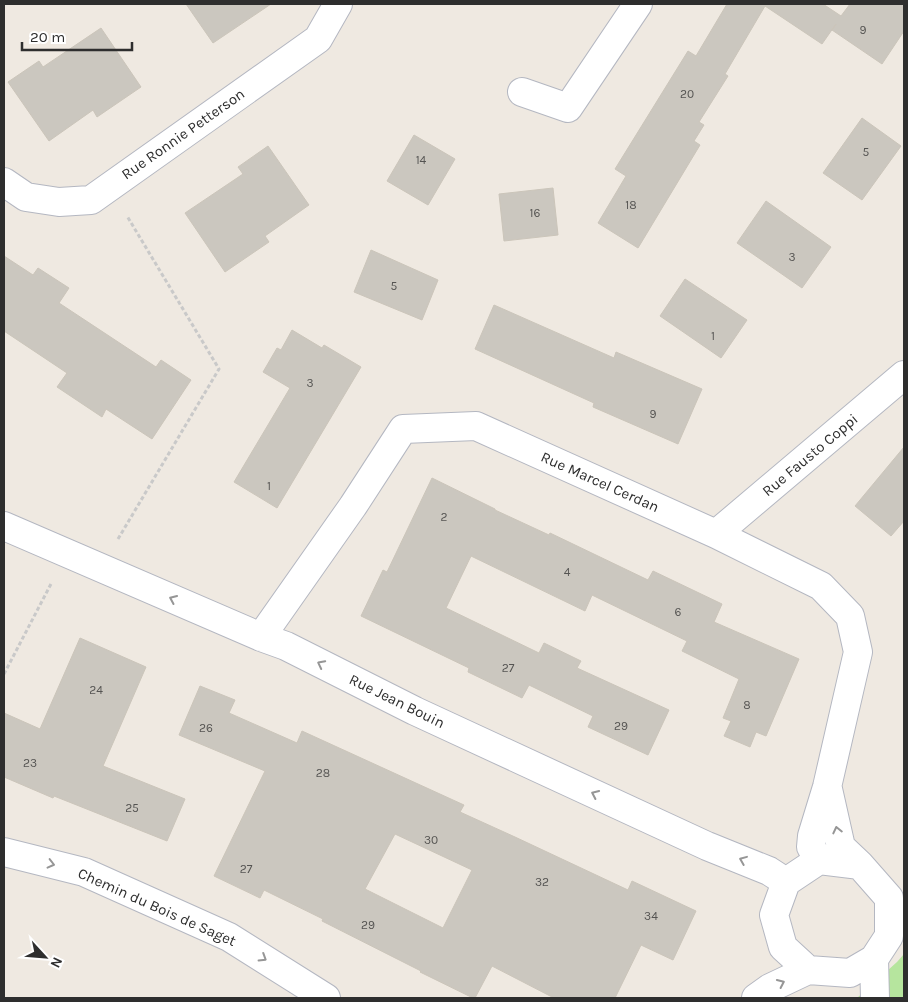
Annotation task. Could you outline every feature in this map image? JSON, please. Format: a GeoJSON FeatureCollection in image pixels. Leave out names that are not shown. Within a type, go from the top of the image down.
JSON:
{"type":"FeatureCollection","features":[{"type":"Feature","properties":{"kind":"street","name":"Rue Ronnie Petterson"},"geometry":{"type":"LineString","coordinates":[[4,182],[26,197],[59,202],[91,200],[318,39],[338,4]]}},
{"type":"Feature","properties":{"kind":"street"},"geometry":{"type":"LineString","coordinates":[[522,92],[568,108],[638,4]]}},
{"type":"Feature","properties":{"kind":"street","name":"Rue Fausto Coppi"},"geometry":{"type":"LineString","coordinates":[[716,534],[904,375]]}},
{"type":"Feature","properties":{"kind":"street","name":"Rue Marcel Cerdan"},"geometry":{"type":"LineString","coordinates":[[261,637],[353,506],[403,429],[476,426],[716,534],[821,586],[850,616],[858,652],[827,787],[812,836],[811,847],[819,860]]}},
{"type":"Feature","properties":{"kind":"street","name":"Rue Jean Bouin"},"geometry":{"type":"LineString","coordinates":[[4,526],[261,637],[286,646],[415,711],[698,842],[769,871],[786,882]]}},
{"type":"Feature","properties":{"kind":"street","name":"Rue Marcel Cerdan"},"geometry":{"type":"LineString","coordinates":[[827,787],[841,847],[860,865]]}},
{"type":"Feature","properties":{"kind":"street","name":"Chemin du Bois de Saget"},"geometry":{"type":"LineString","coordinates":[[4,852],[84,872],[229,937],[326,998]]}},
{"type":"Feature","properties":{"kind":"street"},"geometry":{"type":"LineString","coordinates":[[756,998],[770,988],[808,970],[850,973],[874,959],[897,931],[896,898],[860,865],[819,860],[786,882],[774,914],[783,947],[808,970]]}},
{"type":"Feature","properties":{"kind":"street"},"geometry":{"type":"LineString","coordinates":[[874,959],[875,998]]}},
{"type":"Feature","properties":{"kind":"street"},"geometry":{"type":"LineString","coordinates":[[850,973],[860,998]]}},
{"type":"Feature","properties":{"kind":"path"},"geometry":{"type":"LineString","coordinates":[[102,568],[218,368],[109,187]]}},
{"type":"Feature","properties":{"kind":"path"},"geometry":{"type":"LineString","coordinates":[[4,674],[68,553]]}},
{"type":"Feature","properties":{"kind":"green space"},"geometry":{"type":"Polygon","coordinates":[[[904,954],[904,998],[857,998],[897,962],[904,954]]]}},
{"type":"Feature","properties":{"kind":"building"},"geometry":{"type":"Polygon","coordinates":[[[186,4],[271,4],[213,43],[186,4]]]}},
{"type":"Feature","properties":{"kind":"building"},"geometry":{"type":"Polygon","coordinates":[[[727,4],[823,4],[841,16],[850,4],[904,4],[904,31],[882,64],[832,30],[836,24],[822,44],[765,6],[725,74],[728,76],[699,122],[704,125],[694,141],[700,145],[638,248],[598,223],[626,176],[615,169],[688,51],[696,56],[727,4]]]}},
{"type":"Feature","properties":{"kind":"building"},"geometry":{"type":"Polygon","coordinates":[[[101,28],[141,87],[97,117],[93,110],[49,141],[8,82],[39,61],[43,67],[101,28]]]}},
{"type":"Feature","properties":{"kind":"building"},"geometry":{"type":"Polygon","coordinates":[[[862,118],[901,146],[862,200],[823,173],[862,118]]]}},
{"type":"Feature","properties":{"kind":"building"},"geometry":{"type":"Polygon","coordinates":[[[414,135],[455,159],[428,205],[387,181],[414,135]]]}},
{"type":"Feature","properties":{"kind":"building"},"geometry":{"type":"Polygon","coordinates":[[[268,146],[309,205],[265,236],[269,242],[225,272],[185,213],[243,174],[238,167],[268,146]]]}},
{"type":"Feature","properties":{"kind":"building"},"geometry":{"type":"Polygon","coordinates":[[[553,188],[558,235],[504,241],[499,194],[553,188]]]}},
{"type":"Feature","properties":{"kind":"building"},"geometry":{"type":"Polygon","coordinates":[[[766,201],[831,247],[802,288],[737,243],[766,201]]]}},
{"type":"Feature","properties":{"kind":"building"},"geometry":{"type":"Polygon","coordinates":[[[371,250],[438,280],[422,320],[354,292],[371,250]]]}},
{"type":"Feature","properties":{"kind":"building"},"geometry":{"type":"Polygon","coordinates":[[[4,256],[33,275],[38,268],[69,288],[59,303],[156,367],[161,360],[191,380],[152,439],[106,409],[102,417],[57,387],[67,373],[4,331],[4,256]]]}},
{"type":"Feature","properties":{"kind":"building"},"geometry":{"type":"Polygon","coordinates":[[[685,279],[747,320],[721,358],[660,316],[685,279]]]}},
{"type":"Feature","properties":{"kind":"building"},"geometry":{"type":"Polygon","coordinates":[[[494,305],[614,358],[616,352],[702,389],[678,444],[593,407],[594,403],[475,349],[494,305]]]}},
{"type":"Feature","properties":{"kind":"building"},"geometry":{"type":"Polygon","coordinates":[[[292,330],[322,348],[324,345],[361,367],[277,508],[234,482],[290,388],[263,372],[277,348],[281,350],[292,330]]]}},
{"type":"Feature","properties":{"kind":"building"},"geometry":{"type":"Polygon","coordinates":[[[904,447],[904,521],[891,536],[855,506],[904,447]]]}},
{"type":"Feature","properties":{"kind":"building"},"geometry":{"type":"Polygon","coordinates":[[[432,478],[495,510],[549,535],[550,533],[648,580],[653,571],[722,604],[714,622],[799,659],[766,736],[756,732],[750,747],[724,736],[731,721],[723,718],[739,679],[682,651],[687,641],[592,595],[585,611],[471,556],[446,608],[539,653],[544,643],[581,661],[577,668],[669,710],[648,755],[588,727],[593,716],[529,685],[522,698],[468,672],[469,668],[361,616],[383,570],[387,572],[432,478]]]}},
{"type":"Feature","properties":{"kind":"building"},"geometry":{"type":"Polygon","coordinates":[[[80,638],[146,667],[103,766],[185,799],[167,841],[54,796],[53,798],[4,777],[4,713],[40,729],[80,638]]]}},
{"type":"Feature","properties":{"kind":"building"},"geometry":{"type":"Polygon","coordinates":[[[200,686],[235,700],[229,713],[297,743],[302,731],[464,805],[460,812],[628,890],[632,881],[696,911],[673,960],[641,945],[615,998],[554,998],[492,966],[475,998],[473,998],[264,890],[260,898],[214,876],[265,771],[179,735],[200,686]],[[395,834],[365,889],[443,928],[472,870],[395,834]]]}}]}
